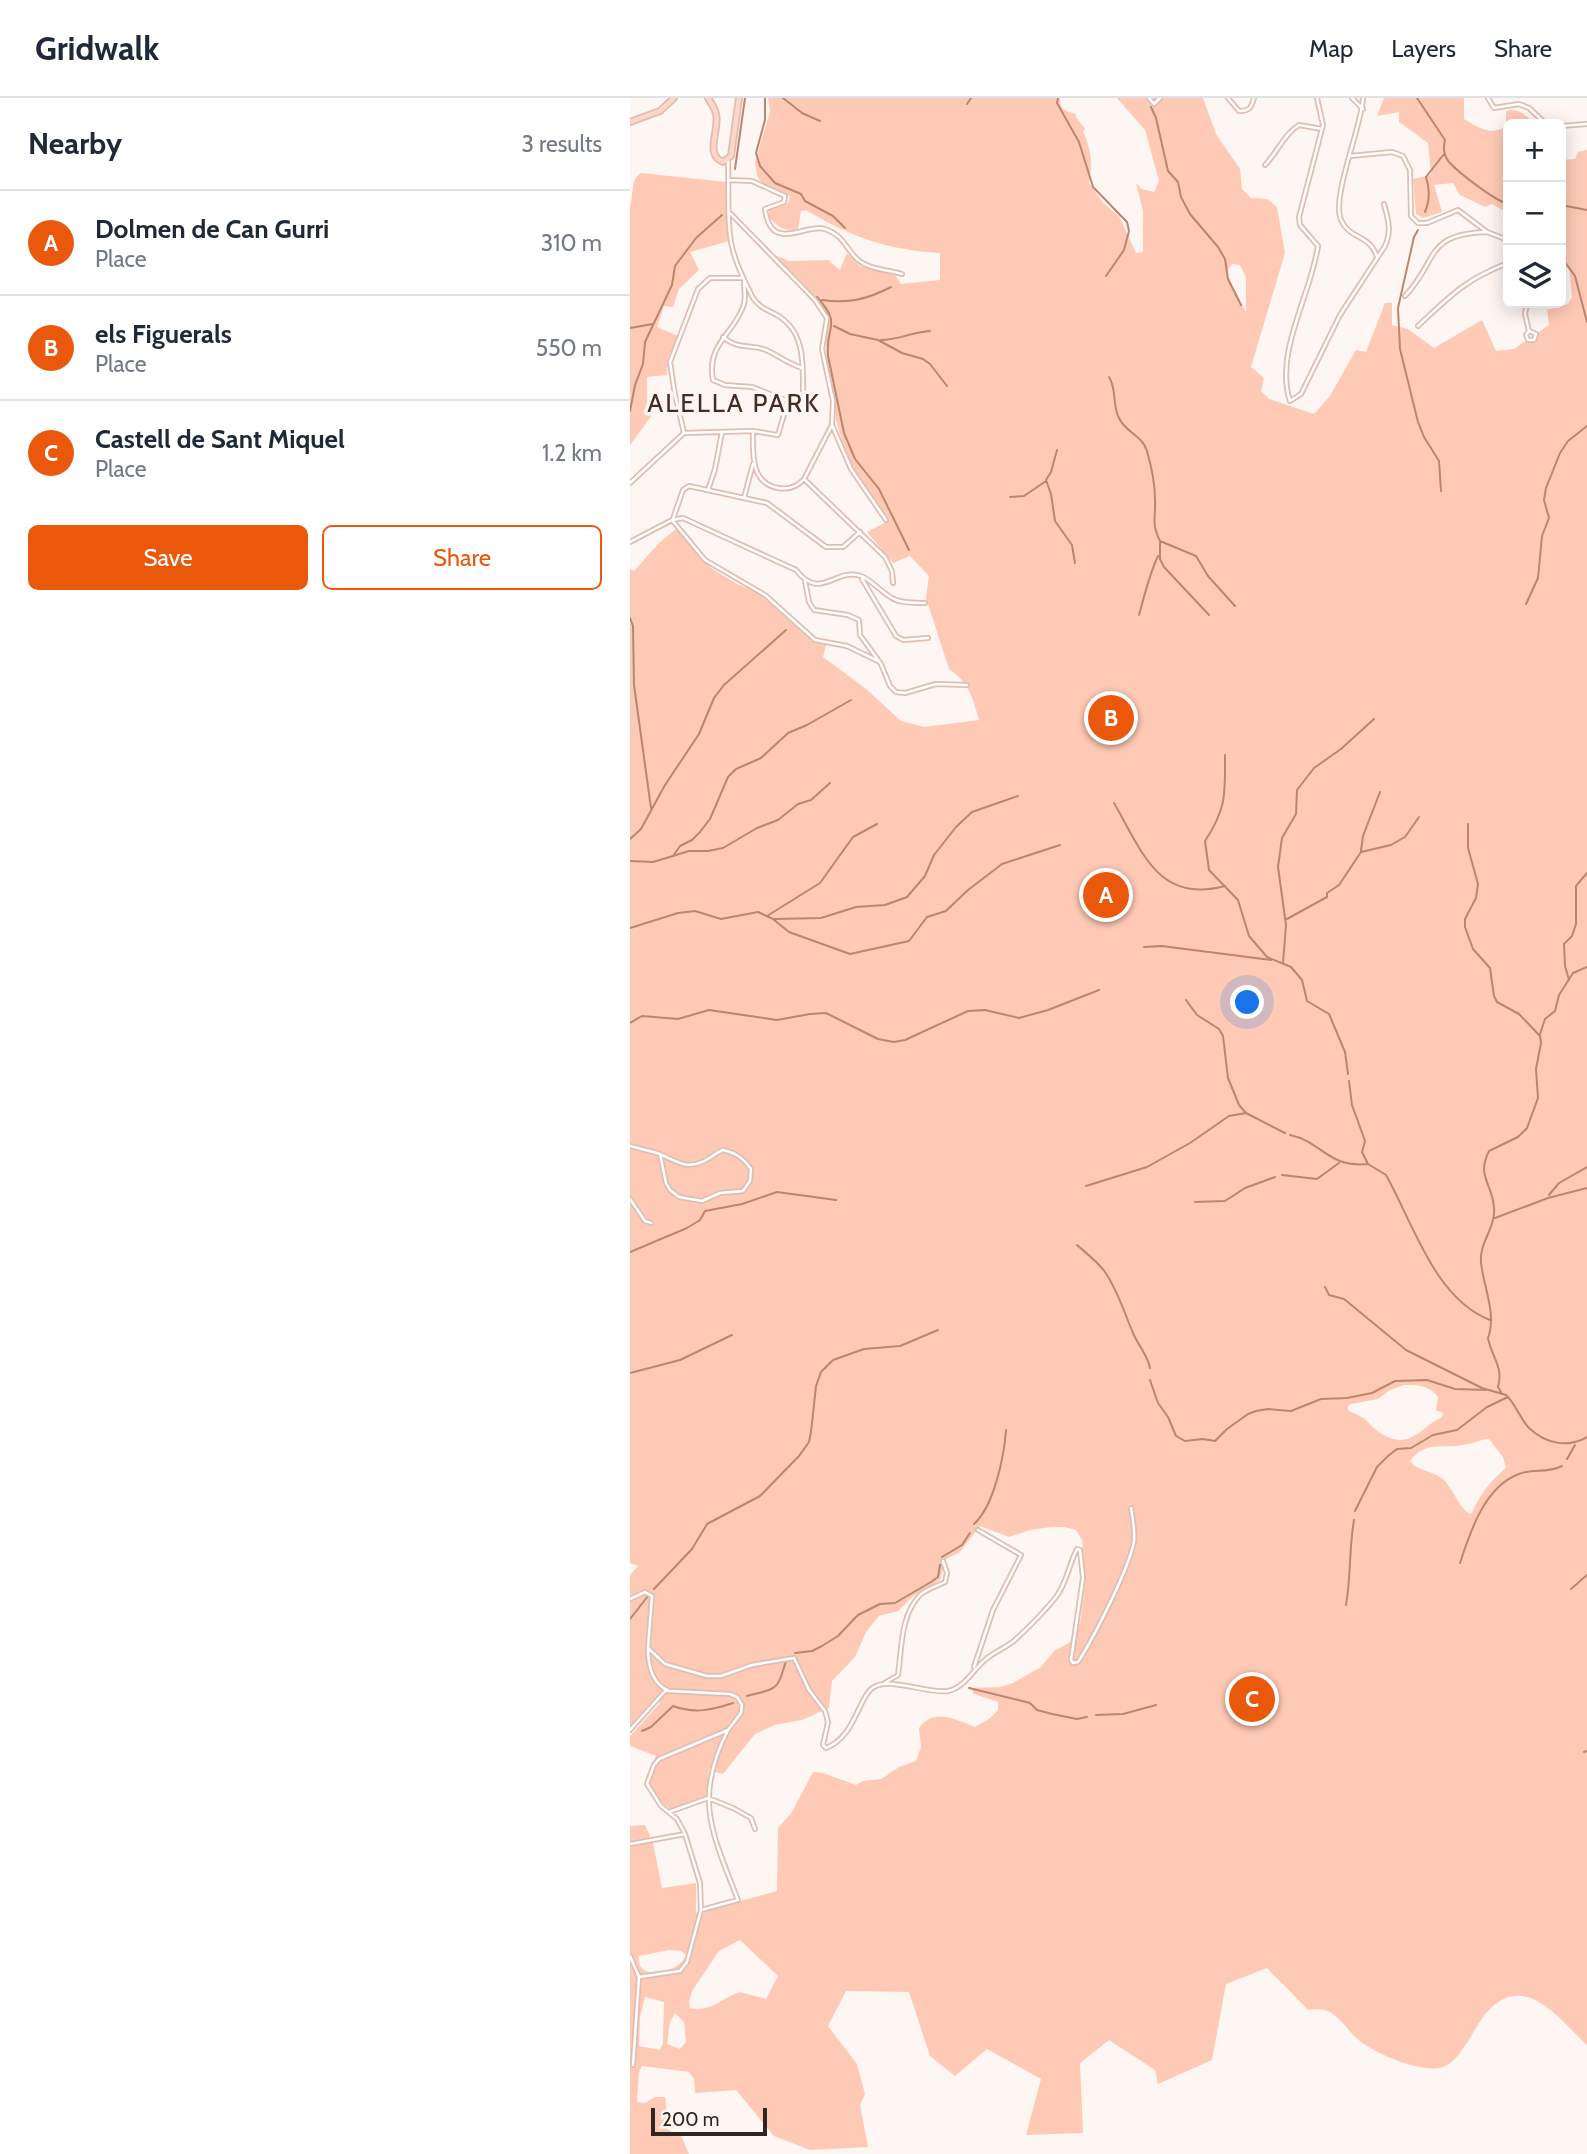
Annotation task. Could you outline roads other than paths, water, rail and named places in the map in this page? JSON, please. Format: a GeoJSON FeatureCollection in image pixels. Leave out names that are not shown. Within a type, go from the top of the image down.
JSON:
{"type":"FeatureCollection","features":[{"type":"Feature","properties":{"kind":"main road"},"geometry":{"type":"LineString","coordinates":[[630,122],[660,111],[674,98]]}},
{"type":"Feature","properties":{"kind":"main road"},"geometry":{"type":"LineString","coordinates":[[708,98],[717,117],[714,154],[718,160],[726,161],[732,150],[739,98]]}},
{"type":"Feature","properties":{"kind":"street"},"geometry":{"type":"LineString","coordinates":[[1149,98],[1154,104],[1160,98]]}},
{"type":"Feature","properties":{"kind":"street"},"geometry":{"type":"LineString","coordinates":[[1228,98],[1238,111],[1247,111],[1252,107],[1254,98]]}},
{"type":"Feature","properties":{"kind":"street"},"geometry":{"type":"LineString","coordinates":[[1317,98],[1322,129],[1299,217],[1300,225],[1318,246],[1315,268],[1286,359],[1286,389],[1290,401],[1301,394],[1340,314],[1390,237],[1390,225],[1384,204]]}},
{"type":"Feature","properties":{"kind":"street"},"geometry":{"type":"LineString","coordinates":[[1352,98],[1363,109]]}},
{"type":"Feature","properties":{"kind":"street"},"geometry":{"type":"LineString","coordinates":[[1363,98],[1363,109],[1339,205],[1340,219],[1355,236],[1374,247],[1377,257]]}},
{"type":"Feature","properties":{"kind":"street"},"geometry":{"type":"LineString","coordinates":[[1488,98],[1494,108],[1519,104],[1529,107],[1541,119]]}},
{"type":"Feature","properties":{"kind":"street"},"geometry":{"type":"LineString","coordinates":[[1566,126],[1587,124]]}},
{"type":"Feature","properties":{"kind":"street"},"geometry":{"type":"LineString","coordinates":[[1265,165],[1298,125],[1322,129]]}},
{"type":"Feature","properties":{"kind":"street"},"geometry":{"type":"LineString","coordinates":[[1350,156],[1392,152],[1403,156],[1410,170],[1412,216],[1418,223],[1427,223],[1458,210],[1487,232],[1503,238]]}},
{"type":"Feature","properties":{"kind":"street"},"geometry":{"type":"LineString","coordinates":[[726,161],[729,174],[730,235],[744,278],[758,304],[786,321],[795,331],[802,354],[802,397],[796,401],[788,401],[744,385],[725,385],[713,380],[712,359],[743,306],[744,278]]}},
{"type":"Feature","properties":{"kind":"street"},"geometry":{"type":"LineString","coordinates":[[729,180],[752,181],[785,196],[784,202],[765,209],[766,219],[774,229],[789,235],[814,228],[825,229],[841,238],[856,259],[870,266],[902,274]]}},
{"type":"Feature","properties":{"kind":"street"},"geometry":{"type":"LineString","coordinates":[[729,212],[815,300],[827,318],[822,349],[833,401],[832,425],[804,479],[797,486],[784,489],[772,487],[760,480],[753,463]]}},
{"type":"Feature","properties":{"kind":"street"},"geometry":{"type":"LineString","coordinates":[[1405,296],[1415,285],[1434,252],[1448,238],[1464,233],[1487,232]]}},
{"type":"Feature","properties":{"kind":"street"},"geometry":{"type":"LineString","coordinates":[[1418,326],[1458,288],[1503,265]]}},
{"type":"Feature","properties":{"kind":"street"},"geometry":{"type":"LineString","coordinates":[[684,433],[670,362],[698,289],[710,278],[744,278]]}},
{"type":"Feature","properties":{"kind":"street"},"geometry":{"type":"LineString","coordinates":[[1526,308],[1529,331]]}},
{"type":"Feature","properties":{"kind":"street"},"geometry":{"type":"LineString","coordinates":[[723,337],[733,346],[763,349],[778,359],[803,368]]}},
{"type":"Feature","properties":{"kind":"street"},"geometry":{"type":"LineString","coordinates":[[630,483],[684,433],[752,431],[778,435],[788,401]]}},
{"type":"Feature","properties":{"kind":"street"},"geometry":{"type":"LineString","coordinates":[[832,425],[851,469],[886,520]]}},
{"type":"Feature","properties":{"kind":"street"},"geometry":{"type":"LineString","coordinates":[[744,498],[753,463],[752,431]]}},
{"type":"Feature","properties":{"kind":"street"},"geometry":{"type":"LineString","coordinates":[[707,491],[715,469],[722,432]]}},
{"type":"Feature","properties":{"kind":"street"},"geometry":{"type":"LineString","coordinates":[[804,479],[885,558],[892,571],[893,583]]}},
{"type":"Feature","properties":{"kind":"street"},"geometry":{"type":"LineString","coordinates":[[672,520],[685,487],[767,503],[826,547],[843,547],[860,532]]}},
{"type":"Feature","properties":{"kind":"street"},"geometry":{"type":"LineString","coordinates":[[630,542],[672,520],[683,518],[796,570],[805,580],[808,602],[814,610],[848,615],[859,620],[860,635],[878,661],[890,686],[899,693],[936,684],[967,685]]}},
{"type":"Feature","properties":{"kind":"street"},"geometry":{"type":"LineString","coordinates":[[672,520],[705,560],[765,595],[815,640],[843,645],[878,661]]}},
{"type":"Feature","properties":{"kind":"street"},"geometry":{"type":"LineString","coordinates":[[805,580],[823,584],[851,575],[861,576],[892,599],[925,603]]}},
{"type":"Feature","properties":{"kind":"street"},"geometry":{"type":"LineString","coordinates":[[861,576],[896,636],[902,640],[928,638]]}},
{"type":"Feature","properties":{"kind":"street"},"geometry":{"type":"LineString","coordinates":[[630,1146],[660,1154],[690,1165],[702,1163],[723,1150],[733,1152],[751,1169],[750,1181],[743,1191],[720,1193],[702,1201],[679,1197],[666,1183],[660,1154]]}},
{"type":"Feature","properties":{"kind":"street"},"geometry":{"type":"LineString","coordinates":[[630,1199],[645,1221],[650,1223]]}},
{"type":"Feature","properties":{"kind":"street"},"geometry":{"type":"LineString","coordinates":[[884,1684],[946,1691],[960,1687],[973,1670],[1014,1641],[1057,1596],[1069,1574],[1077,1549],[1080,1550],[1083,1578],[1071,1660],[1073,1663],[1078,1662],[1107,1607],[1132,1549],[1134,1534],[1131,1508]]}},
{"type":"Feature","properties":{"kind":"street"},"geometry":{"type":"LineString","coordinates":[[973,1670],[993,1611],[1021,1555],[978,1530]]}},
{"type":"Feature","properties":{"kind":"street"},"geometry":{"type":"LineString","coordinates":[[648,1648],[666,1664],[707,1676],[721,1676],[752,1665],[794,1658],[809,1690],[825,1711],[828,1722],[824,1745],[826,1748],[831,1747],[848,1730],[873,1687],[898,1675],[900,1644],[909,1615],[919,1596],[945,1582],[947,1573],[943,1561]]}},
{"type":"Feature","properties":{"kind":"street"},"geometry":{"type":"LineString","coordinates":[[630,1599],[645,1592],[652,1595],[648,1659],[652,1675],[662,1688],[730,1694],[737,1697],[742,1705],[741,1713],[728,1730],[711,1770],[708,1798],[711,1822],[738,1900],[701,1910]]}},
{"type":"Feature","properties":{"kind":"street"},"geometry":{"type":"LineString","coordinates":[[630,1731],[666,1690]]}},
{"type":"Feature","properties":{"kind":"street"},"geometry":{"type":"LineString","coordinates":[[639,1977],[680,1971],[687,1962],[701,1910],[700,1883],[685,1834],[677,1819],[652,1795],[647,1784],[659,1759],[728,1730]]}},
{"type":"Feature","properties":{"kind":"street"},"geometry":{"type":"LineString","coordinates":[[669,1812],[708,1798],[751,1818],[755,1829]]}},
{"type":"Feature","properties":{"kind":"street"},"geometry":{"type":"LineString","coordinates":[[630,1844],[685,1834]]}},
{"type":"Feature","properties":{"kind":"street"},"geometry":{"type":"LineString","coordinates":[[630,1956],[639,1977],[633,2065]]}},
{"type":"Feature","properties":{"kind":"waterway"},"geometry":{"type":"LineString","coordinates":[[735,169],[745,98]]}},
{"type":"Feature","properties":{"kind":"waterway"},"geometry":{"type":"LineString","coordinates":[[765,98],[765,120],[756,153],[760,166],[775,183],[801,194],[805,201],[833,216],[845,228]]}},
{"type":"Feature","properties":{"kind":"waterway"},"geometry":{"type":"LineString","coordinates":[[783,98],[802,113],[820,121]]}},
{"type":"Feature","properties":{"kind":"waterway"},"geometry":{"type":"LineString","coordinates":[[967,104],[971,98]]}},
{"type":"Feature","properties":{"kind":"waterway"},"geometry":{"type":"LineString","coordinates":[[1058,98],[1057,103],[1079,142],[1093,187],[1127,222],[1129,231],[1124,250],[1106,276]]}},
{"type":"Feature","properties":{"kind":"waterway"},"geometry":{"type":"LineString","coordinates":[[1417,98],[1445,140],[1444,152],[1449,162],[1477,186],[1503,202]]}},
{"type":"Feature","properties":{"kind":"waterway"},"geometry":{"type":"LineString","coordinates":[[1151,107],[1168,171],[1178,182],[1181,197],[1190,214],[1225,259],[1228,279],[1241,305]]}},
{"type":"Feature","properties":{"kind":"waterway"},"geometry":{"type":"LineString","coordinates":[[1425,212],[1429,194],[1426,177],[1444,154]]}},
{"type":"Feature","properties":{"kind":"waterway"},"geometry":{"type":"LineString","coordinates":[[1566,206],[1587,210]]}},
{"type":"Feature","properties":{"kind":"waterway"},"geometry":{"type":"LineString","coordinates":[[630,411],[635,385],[643,364],[645,342],[672,285],[675,266],[696,238],[722,215]]}},
{"type":"Feature","properties":{"kind":"waterway"},"geometry":{"type":"LineString","coordinates":[[1418,230],[1414,237],[1398,308],[1400,349],[1418,422],[1439,461],[1441,491]]}},
{"type":"Feature","properties":{"kind":"waterway"},"geometry":{"type":"LineString","coordinates":[[1566,264],[1575,276],[1587,322]]}},
{"type":"Feature","properties":{"kind":"waterway"},"geometry":{"type":"LineString","coordinates":[[822,300],[858,300],[891,287]]}},
{"type":"Feature","properties":{"kind":"waterway"},"geometry":{"type":"LineString","coordinates":[[817,297],[831,320],[828,356],[844,433],[855,459],[879,489],[909,550]]}},
{"type":"Feature","properties":{"kind":"waterway"},"geometry":{"type":"LineString","coordinates":[[630,328],[653,324]]}},
{"type":"Feature","properties":{"kind":"waterway"},"geometry":{"type":"LineString","coordinates":[[834,326],[850,334],[878,340],[902,353],[923,359],[947,386]]}},
{"type":"Feature","properties":{"kind":"waterway"},"geometry":{"type":"LineString","coordinates":[[881,340],[930,331]]}},
{"type":"Feature","properties":{"kind":"waterway"},"geometry":{"type":"LineString","coordinates":[[1109,377],[1119,418],[1125,427],[1142,441],[1147,451],[1154,487],[1155,525],[1160,541],[1196,556],[1208,576],[1235,606]]}},
{"type":"Feature","properties":{"kind":"waterway"},"geometry":{"type":"LineString","coordinates":[[1526,604],[1538,578],[1542,536],[1549,518],[1544,500],[1546,488],[1560,453],[1568,441],[1587,426]]}},
{"type":"Feature","properties":{"kind":"waterway"},"geometry":{"type":"LineString","coordinates":[[1057,450],[1046,480],[1055,521],[1072,545],[1075,563]]}},
{"type":"Feature","properties":{"kind":"waterway"},"geometry":{"type":"LineString","coordinates":[[1010,497],[1024,496],[1046,481]]}},
{"type":"Feature","properties":{"kind":"waterway"},"geometry":{"type":"LineString","coordinates":[[1160,541],[1160,559],[1164,567],[1209,615]]}},
{"type":"Feature","properties":{"kind":"waterway"},"geometry":{"type":"LineString","coordinates":[[1139,615],[1158,556]]}},
{"type":"Feature","properties":{"kind":"waterway"},"geometry":{"type":"LineString","coordinates":[[630,618],[633,626],[634,685],[651,808]]}},
{"type":"Feature","properties":{"kind":"waterway"},"geometry":{"type":"LineString","coordinates":[[630,839],[641,829],[665,785],[699,734],[714,698],[724,685],[786,630]]}},
{"type":"Feature","properties":{"kind":"waterway"},"geometry":{"type":"LineString","coordinates":[[630,861],[653,862],[673,856],[680,846],[692,840],[710,819],[728,777],[736,769],[761,758],[788,733],[851,700]]}},
{"type":"Feature","properties":{"kind":"waterway"},"geometry":{"type":"LineString","coordinates":[[1283,963],[1286,925],[1278,867],[1282,838],[1296,814],[1297,790],[1314,768],[1341,749],[1374,719]]}},
{"type":"Feature","properties":{"kind":"waterway"},"geometry":{"type":"LineString","coordinates":[[1225,755],[1221,809],[1205,841],[1209,870],[1238,900],[1249,936],[1267,957],[1291,967],[1302,980],[1307,1001],[1329,1014],[1345,1052],[1348,1074]]}},
{"type":"Feature","properties":{"kind":"waterway"},"geometry":{"type":"LineString","coordinates":[[673,856],[689,851],[723,848],[757,828],[778,820],[798,804],[811,800],[830,783]]}},
{"type":"Feature","properties":{"kind":"waterway"},"geometry":{"type":"LineString","coordinates":[[1361,851],[1363,836],[1380,792]]}},
{"type":"Feature","properties":{"kind":"waterway"},"geometry":{"type":"LineString","coordinates":[[774,919],[821,918],[856,907],[885,905],[907,897],[925,876],[934,855],[972,812],[1018,796]]}},
{"type":"Feature","properties":{"kind":"waterway"},"geometry":{"type":"LineString","coordinates":[[1114,803],[1144,855],[1168,880],[1183,887],[1202,890],[1225,886]]}},
{"type":"Feature","properties":{"kind":"waterway"},"geometry":{"type":"LineString","coordinates":[[1287,919],[1327,897],[1327,893],[1339,885],[1361,852],[1391,845],[1405,837],[1419,817]]}},
{"type":"Feature","properties":{"kind":"waterway"},"geometry":{"type":"LineString","coordinates":[[767,916],[820,883],[853,837],[877,824]]}},
{"type":"Feature","properties":{"kind":"waterway"},"geometry":{"type":"LineString","coordinates":[[1468,824],[1468,848],[1478,884],[1476,898],[1465,919],[1465,927],[1473,949],[1490,968],[1497,1002],[1519,1014],[1540,1036],[1541,1043],[1536,1069],[1538,1098],[1527,1128],[1518,1137],[1489,1151],[1484,1168],[1493,1200],[1494,1215],[1482,1248],[1481,1262],[1491,1319],[1488,1338],[1498,1367],[1498,1387],[1502,1394]]}},
{"type":"Feature","properties":{"kind":"waterway"},"geometry":{"type":"LineString","coordinates":[[630,928],[678,913],[695,911],[721,919],[758,912],[773,919],[789,932],[850,954],[909,941],[927,917],[946,911],[1002,864],[1060,845]]}},
{"type":"Feature","properties":{"kind":"waterway"},"geometry":{"type":"LineString","coordinates":[[1569,980],[1564,944],[1572,936],[1576,924],[1576,886],[1587,873]]}},
{"type":"Feature","properties":{"kind":"waterway"},"geometry":{"type":"LineString","coordinates":[[1144,947],[1162,946],[1271,960]]}},
{"type":"Feature","properties":{"kind":"waterway"},"geometry":{"type":"LineString","coordinates":[[1540,1034],[1545,1019],[1555,1011],[1559,995],[1573,973],[1587,967]]}},
{"type":"Feature","properties":{"kind":"waterway"},"geometry":{"type":"LineString","coordinates":[[630,1023],[642,1016],[678,1019],[709,1010],[777,1020],[826,1013],[878,1039],[894,1042],[905,1040],[968,1011],[985,1010],[1019,1018],[1099,990]]}},
{"type":"Feature","properties":{"kind":"waterway"},"geometry":{"type":"LineString","coordinates":[[1186,1000],[1197,1015],[1219,1029],[1223,1036],[1228,1078],[1239,1105],[1246,1113],[1285,1133]]}},
{"type":"Feature","properties":{"kind":"waterway"},"geometry":{"type":"LineString","coordinates":[[1349,1081],[1352,1105],[1365,1141],[1362,1152],[1368,1164],[1386,1175],[1440,1278],[1471,1310],[1490,1320]]}},
{"type":"Feature","properties":{"kind":"waterway"},"geometry":{"type":"LineString","coordinates":[[1086,1186],[1147,1167],[1190,1143],[1229,1116],[1246,1113]]}},
{"type":"Feature","properties":{"kind":"waterway"},"geometry":{"type":"LineString","coordinates":[[1290,1135],[1301,1138],[1343,1162],[1368,1164]]}},
{"type":"Feature","properties":{"kind":"waterway"},"geometry":{"type":"LineString","coordinates":[[1282,1175],[1317,1179],[1339,1163]]}},
{"type":"Feature","properties":{"kind":"waterway"},"geometry":{"type":"LineString","coordinates":[[1549,1195],[1559,1183],[1587,1167]]}},
{"type":"Feature","properties":{"kind":"waterway"},"geometry":{"type":"LineString","coordinates":[[1195,1202],[1225,1201],[1245,1188],[1275,1177]]}},
{"type":"Feature","properties":{"kind":"waterway"},"geometry":{"type":"LineString","coordinates":[[1495,1218],[1548,1198],[1587,1188]]}},
{"type":"Feature","properties":{"kind":"waterway"},"geometry":{"type":"LineString","coordinates":[[630,1252],[687,1228],[700,1220],[705,1211],[742,1204],[777,1192],[836,1200]]}},
{"type":"Feature","properties":{"kind":"waterway"},"geometry":{"type":"LineString","coordinates":[[1077,1245],[1110,1279],[1150,1368]]}},
{"type":"Feature","properties":{"kind":"waterway"},"geometry":{"type":"LineString","coordinates":[[1325,1287],[1329,1295],[1344,1299],[1406,1350],[1482,1388],[1506,1395],[1526,1424],[1543,1438],[1565,1443],[1587,1437]]}},
{"type":"Feature","properties":{"kind":"waterway"},"geometry":{"type":"LineString","coordinates":[[654,1589],[692,1549],[707,1524],[760,1496],[799,1456],[809,1442],[816,1386],[821,1372],[833,1360],[864,1349],[900,1346],[938,1330]]}},
{"type":"Feature","properties":{"kind":"waterway"},"geometry":{"type":"LineString","coordinates":[[630,1373],[680,1360],[732,1335]]}},
{"type":"Feature","properties":{"kind":"waterway"},"geometry":{"type":"LineString","coordinates":[[1150,1380],[1158,1403],[1176,1436],[1185,1441],[1215,1441],[1227,1429],[1256,1411],[1291,1411],[1321,1399],[1372,1393],[1395,1381],[1427,1380],[1455,1389],[1486,1390]]}},
{"type":"Feature","properties":{"kind":"waterway"},"geometry":{"type":"LineString","coordinates":[[1355,1511],[1377,1467],[1397,1449],[1411,1448],[1433,1435],[1457,1430],[1487,1407],[1508,1397]]}},
{"type":"Feature","properties":{"kind":"waterway"},"geometry":{"type":"LineString","coordinates":[[974,1524],[987,1506],[992,1493],[1003,1454],[1006,1430]]}},
{"type":"Feature","properties":{"kind":"waterway"},"geometry":{"type":"LineString","coordinates":[[1567,1459],[1575,1445]]}},
{"type":"Feature","properties":{"kind":"waterway"},"geometry":{"type":"LineString","coordinates":[[1460,1563],[1480,1511],[1497,1489],[1519,1474],[1562,1466]]}},
{"type":"Feature","properties":{"kind":"waterway"},"geometry":{"type":"LineString","coordinates":[[1346,1605],[1354,1520]]}},
{"type":"Feature","properties":{"kind":"waterway"},"geometry":{"type":"LineString","coordinates":[[942,1557],[962,1545],[970,1533]]}},
{"type":"Feature","properties":{"kind":"waterway"},"geometry":{"type":"LineString","coordinates":[[795,1653],[812,1651],[822,1646],[838,1636],[858,1615],[880,1604],[895,1603],[931,1582],[938,1577],[940,1565]]}},
{"type":"Feature","properties":{"kind":"waterway"},"geometry":{"type":"LineString","coordinates":[[1571,1589],[1587,1575]]}},
{"type":"Feature","properties":{"kind":"waterway"},"geometry":{"type":"LineString","coordinates":[[630,1619],[648,1596]]}},
{"type":"Feature","properties":{"kind":"waterway"},"geometry":{"type":"LineString","coordinates":[[747,1696],[775,1687],[786,1661]]}},
{"type":"Feature","properties":{"kind":"waterway"},"geometry":{"type":"LineString","coordinates":[[969,1688],[1030,1703],[1037,1710],[1052,1714],[1077,1719],[1087,1717]]}},
{"type":"Feature","properties":{"kind":"waterway"},"geometry":{"type":"LineString","coordinates":[[642,1731],[651,1727],[673,1706],[703,1710],[733,1703]]}},
{"type":"Feature","properties":{"kind":"waterway"},"geometry":{"type":"LineString","coordinates":[[1096,1715],[1123,1714],[1156,1705]]}},
{"type":"Feature","properties":{"kind":"place","name":"els Figuerals"},"geometry":{"type":"Point","coordinates":[1111,718]}},
{"type":"Feature","properties":{"kind":"place","name":"Dolmen de Can Gurri"},"geometry":{"type":"Point","coordinates":[1106,895]}},
{"type":"Feature","properties":{"kind":"place","name":"Castell de Sant Miquel"},"geometry":{"type":"Point","coordinates":[1252,1699]}},
{"type":"Feature","properties":{"kind":"district","name":"ALELLA PARK"},"geometry":{"type":"Point","coordinates":[734,403]}}]}
